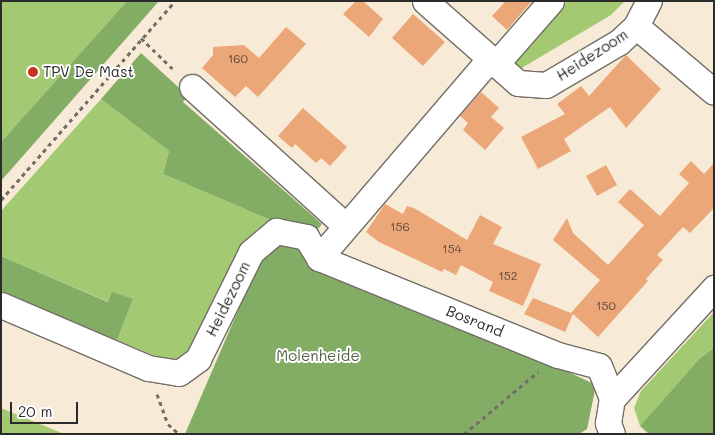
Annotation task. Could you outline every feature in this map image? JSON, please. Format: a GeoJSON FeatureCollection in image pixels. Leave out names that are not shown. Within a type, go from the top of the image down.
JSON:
{"type":"FeatureCollection","features":[{"type":"Feature","properties":{"kind":"street","name":"Heidezoom"},"geometry":{"type":"LineString","coordinates":[[425,1],[518,84],[546,85],[619,42],[636,26],[649,1]]}},
{"type":"Feature","properties":{"kind":"street"},"geometry":{"type":"LineString","coordinates":[[319,258],[492,62],[551,1]]}},
{"type":"Feature","properties":{"kind":"street","name":"Heidezoom"},"geometry":{"type":"LineString","coordinates":[[636,26],[714,92]]}},
{"type":"Feature","properties":{"kind":"street"},"geometry":{"type":"LineString","coordinates":[[192,87],[346,226]]}},
{"type":"Feature","properties":{"kind":"street","name":"Heidezoom"},"geometry":{"type":"LineString","coordinates":[[1,305],[148,368],[179,373],[198,359],[251,252],[276,231],[306,237],[319,258]]}},
{"type":"Feature","properties":{"kind":"street","name":"Bosrand"},"geometry":{"type":"LineString","coordinates":[[319,258],[558,355],[599,366],[612,399]]}},
{"type":"Feature","properties":{"kind":"street"},"geometry":{"type":"LineString","coordinates":[[612,434],[608,423],[612,399],[714,288]]}},
{"type":"Feature","properties":{"kind":"path"},"geometry":{"type":"LineString","coordinates":[[1,200],[175,1]]}},
{"type":"Feature","properties":{"kind":"path"},"geometry":{"type":"LineString","coordinates":[[142,38],[192,87]]}},
{"type":"Feature","properties":{"kind":"path"},"geometry":{"type":"LineString","coordinates":[[464,434],[558,355]]}},
{"type":"Feature","properties":{"kind":"path"},"geometry":{"type":"LineString","coordinates":[[148,368],[168,424],[179,434]]}},
{"type":"Feature","properties":{"kind":"green space","name":"TPV De Mast"},"geometry":{"type":"Polygon","coordinates":[[[1,1],[127,1],[1,142],[1,1]]]}},
{"type":"Feature","properties":{"kind":"green space"},"geometry":{"type":"Polygon","coordinates":[[[127,1],[159,1],[1,181],[1,142],[127,1]]]}},
{"type":"Feature","properties":{"kind":"green space"},"geometry":{"type":"Polygon","coordinates":[[[567,1],[625,1],[611,15],[520,69],[513,63],[567,1]]]}},
{"type":"Feature","properties":{"kind":"green space"},"geometry":{"type":"Polygon","coordinates":[[[141,53],[188,96],[183,102],[322,224],[317,230],[302,223],[275,222],[163,174],[169,151],[101,99],[141,53]]]}},
{"type":"Feature","properties":{"kind":"green space"},"geometry":{"type":"Polygon","coordinates":[[[101,99],[169,151],[163,174],[275,222],[257,229],[244,248],[198,354],[174,364],[117,340],[133,299],[109,302],[1,256],[1,211],[101,99]]]}},
{"type":"Feature","properties":{"kind":"green space","name":"Molenheide"},"geometry":{"type":"Polygon","coordinates":[[[283,243],[309,249],[596,385],[587,429],[579,434],[185,434],[264,250],[283,243]]]}},
{"type":"Feature","properties":{"kind":"green space"},"geometry":{"type":"Polygon","coordinates":[[[1,256],[108,302],[112,292],[133,299],[117,340],[1,292],[1,256]]]}},
{"type":"Feature","properties":{"kind":"green space"},"geometry":{"type":"Polygon","coordinates":[[[714,312],[714,348],[700,358],[640,426],[634,408],[641,391],[714,312]]]}},
{"type":"Feature","properties":{"kind":"green space"},"geometry":{"type":"Polygon","coordinates":[[[714,348],[714,434],[649,434],[640,426],[700,358],[714,348]]]}},
{"type":"Feature","properties":{"kind":"green space"},"geometry":{"type":"Polygon","coordinates":[[[1,408],[64,434],[1,434],[1,408]]]}},
{"type":"Feature","properties":{"kind":"building"},"geometry":{"type":"Polygon","coordinates":[[[356,1],[363,1],[383,19],[369,37],[343,14],[356,1]]]}},
{"type":"Feature","properties":{"kind":"building"},"geometry":{"type":"Polygon","coordinates":[[[502,1],[532,1],[507,30],[492,16],[504,3],[502,1]]]}},
{"type":"Feature","properties":{"kind":"building"},"geometry":{"type":"Polygon","coordinates":[[[413,14],[445,42],[423,66],[392,38],[413,14]]]}},
{"type":"Feature","properties":{"kind":"building"},"geometry":{"type":"Polygon","coordinates":[[[286,27],[306,44],[258,97],[246,86],[235,97],[202,68],[213,55],[213,47],[244,45],[259,58],[286,27]]]}},
{"type":"Feature","properties":{"kind":"building"},"geometry":{"type":"Polygon","coordinates":[[[626,55],[661,89],[626,128],[610,107],[564,139],[571,151],[538,169],[521,137],[565,114],[557,104],[581,86],[589,96],[626,55]]]}},
{"type":"Feature","properties":{"kind":"building"},"geometry":{"type":"Polygon","coordinates":[[[481,92],[499,108],[491,117],[504,128],[485,150],[463,130],[468,123],[460,116],[481,92]]]}},
{"type":"Feature","properties":{"kind":"building"},"geometry":{"type":"Polygon","coordinates":[[[303,108],[347,147],[330,166],[321,158],[316,163],[295,144],[292,148],[278,136],[303,108]]]}},
{"type":"Feature","properties":{"kind":"building"},"geometry":{"type":"Polygon","coordinates":[[[691,161],[704,174],[714,163],[714,208],[690,233],[683,227],[657,255],[663,260],[646,279],[648,281],[598,337],[573,314],[565,332],[524,314],[533,298],[571,313],[600,280],[553,240],[567,218],[573,233],[608,265],[644,225],[618,202],[630,189],[660,216],[689,183],[679,174],[691,161]]]}},
{"type":"Feature","properties":{"kind":"building"},"geometry":{"type":"Polygon","coordinates":[[[606,165],[617,185],[597,196],[586,176],[606,165]]]}},
{"type":"Feature","properties":{"kind":"building"},"geometry":{"type":"Polygon","coordinates":[[[385,204],[403,214],[407,206],[414,208],[467,240],[480,215],[502,227],[493,244],[541,264],[523,306],[489,291],[493,282],[461,265],[456,275],[444,269],[442,272],[379,242],[366,232],[385,204]]]}},
{"type":"Feature","properties":{"kind":"place","name":"TPV De Mast"},"geometry":{"type":"Point","coordinates":[33,72]}}]}
